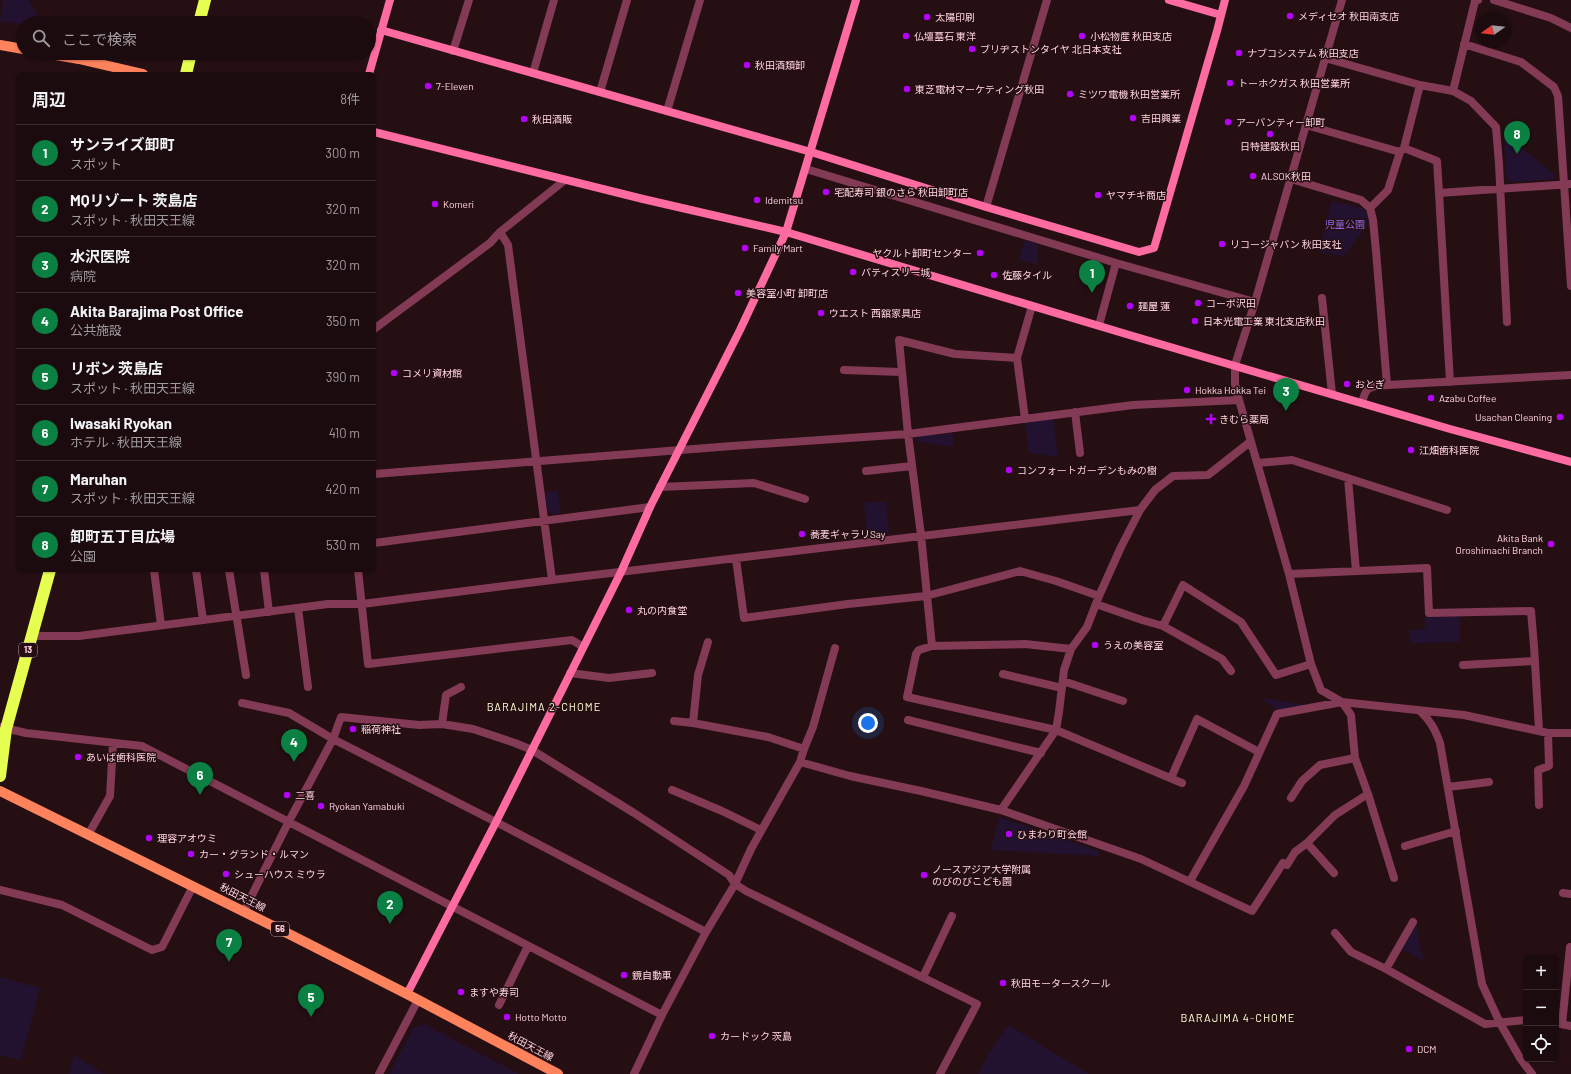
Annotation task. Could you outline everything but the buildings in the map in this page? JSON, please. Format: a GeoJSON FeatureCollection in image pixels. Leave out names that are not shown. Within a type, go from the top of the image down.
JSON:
{"type":"FeatureCollection","features":[{"type":"Feature","properties":{"kind":"highway"},"geometry":{"type":"LineString","coordinates":[[201,16],[205,0]]}},
{"type":"Feature","properties":{"kind":"highway"},"geometry":{"type":"LineString","coordinates":[[186,72],[189,60]]}},
{"type":"Feature","properties":{"kind":"highway","name":"13"},"geometry":{"type":"LineString","coordinates":[[0,743],[3,728],[33,636],[49,572]]}},
{"type":"Feature","properties":{"kind":"highway","name":"13"},"geometry":{"type":"LineString","coordinates":[[0,776],[3,728]]}},
{"type":"Feature","properties":{"kind":"main road"},"geometry":{"type":"LineString","coordinates":[[0,45],[16,48]]}},
{"type":"Feature","properties":{"kind":"main road"},"geometry":{"type":"LineString","coordinates":[[83,60],[134,72]]}},
{"type":"Feature","properties":{"kind":"main road","name":"秋田天王線"},"geometry":{"type":"LineString","coordinates":[[0,791],[244,911],[407,994],[558,1074]]}},
{"type":"Feature","properties":{"kind":"street"},"geometry":{"type":"LineString","coordinates":[[376,50],[390,0]]}},
{"type":"Feature","properties":{"kind":"street"},"geometry":{"type":"LineString","coordinates":[[454,51],[469,0]]}},
{"type":"Feature","properties":{"kind":"street"},"geometry":{"type":"LineString","coordinates":[[533,73],[554,0]]}},
{"type":"Feature","properties":{"kind":"street"},"geometry":{"type":"LineString","coordinates":[[600,92],[627,0]]}},
{"type":"Feature","properties":{"kind":"street"},"geometry":{"type":"LineString","coordinates":[[667,111],[700,0]]}},
{"type":"Feature","properties":{"kind":"street"},"geometry":{"type":"LineString","coordinates":[[407,994],[496,822],[621,572],[650,507],[736,337],[786,232],[856,0]]}},
{"type":"Feature","properties":{"kind":"street"},"geometry":{"type":"LineString","coordinates":[[986,207],[1047,0]]}},
{"type":"Feature","properties":{"kind":"street"},"geometry":{"type":"LineString","coordinates":[[1169,0],[1221,15]]}},
{"type":"Feature","properties":{"kind":"street"},"geometry":{"type":"LineString","coordinates":[[382,30],[811,152],[986,207],[1140,252],[1154,248],[1225,0]]}},
{"type":"Feature","properties":{"kind":"street"},"geometry":{"type":"LineString","coordinates":[[1342,0],[1255,302],[1235,365],[1235,384],[1250,442],[1258,463],[1289,574],[1311,664],[1321,690],[1342,702],[1351,715],[1355,758],[1368,794],[1394,878]]}},
{"type":"Feature","properties":{"kind":"street"},"geometry":{"type":"LineString","coordinates":[[1453,91],[1475,2],[1478,0]]}},
{"type":"Feature","properties":{"kind":"street"},"geometry":{"type":"LineString","coordinates":[[1494,0],[1551,18],[1571,28]]}},
{"type":"Feature","properties":{"kind":"street"},"geometry":{"type":"LineString","coordinates":[[1464,44],[1522,62],[1554,87],[1558,96],[1568,184],[1571,286]]}},
{"type":"Feature","properties":{"kind":"street"},"geometry":{"type":"LineString","coordinates":[[1325,58],[1420,85],[1453,91],[1471,101],[1496,128],[1507,322]]}},
{"type":"Feature","properties":{"kind":"street"},"geometry":{"type":"LineString","coordinates":[[370,72],[373,60]]}},
{"type":"Feature","properties":{"kind":"street"},"geometry":{"type":"LineString","coordinates":[[1370,208],[1388,190],[1402,150],[1420,85]]}},
{"type":"Feature","properties":{"kind":"street"},"geometry":{"type":"LineString","coordinates":[[1306,125],[1402,150],[1437,161],[1450,382]]}},
{"type":"Feature","properties":{"kind":"street"},"geometry":{"type":"LineString","coordinates":[[376,132],[566,180],[786,232],[1450,429],[1571,462]]}},
{"type":"Feature","properties":{"kind":"street"},"geometry":{"type":"LineString","coordinates":[[806,169],[1116,263],[1255,302]]}},
{"type":"Feature","properties":{"kind":"street"},"geometry":{"type":"LineString","coordinates":[[1291,179],[1361,200],[1370,208],[1373,220],[1376,251],[1387,385]]}},
{"type":"Feature","properties":{"kind":"street"},"geometry":{"type":"LineString","coordinates":[[376,328],[490,243],[500,232],[566,180]]}},
{"type":"Feature","properties":{"kind":"street"},"geometry":{"type":"LineString","coordinates":[[1439,193],[1568,184]]}},
{"type":"Feature","properties":{"kind":"street"},"geometry":{"type":"LineString","coordinates":[[500,232],[508,245],[535,462],[552,580]]}},
{"type":"Feature","properties":{"kind":"street"},"geometry":{"type":"LineString","coordinates":[[1099,325],[1116,263]]}},
{"type":"Feature","properties":{"kind":"street"},"geometry":{"type":"LineString","coordinates":[[1322,298],[1332,394]]}},
{"type":"Feature","properties":{"kind":"street"},"geometry":{"type":"LineString","coordinates":[[1025,419],[1017,358],[1032,306]]}},
{"type":"Feature","properties":{"kind":"street"},"geometry":{"type":"LineString","coordinates":[[932,646],[921,535],[901,372],[899,340],[955,354],[1017,358]]}},
{"type":"Feature","properties":{"kind":"street"},"geometry":{"type":"LineString","coordinates":[[844,370],[901,372]]}},
{"type":"Feature","properties":{"kind":"street"},"geometry":{"type":"LineString","coordinates":[[1362,403],[1365,391],[1369,387],[1571,375]]}},
{"type":"Feature","properties":{"kind":"street"},"geometry":{"type":"LineString","coordinates":[[376,474],[908,434],[1133,405],[1239,400]]}},
{"type":"Feature","properties":{"kind":"street"},"geometry":{"type":"LineString","coordinates":[[1076,412],[1080,453]]}},
{"type":"Feature","properties":{"kind":"street"},"geometry":{"type":"LineString","coordinates":[[1001,810],[1056,730],[1060,712],[1064,670],[1071,649],[1087,627],[1097,600],[1121,547],[1140,510],[1156,490],[1173,476],[1208,475],[1250,442]]}},
{"type":"Feature","properties":{"kind":"street"},"geometry":{"type":"LineString","coordinates":[[1258,463],[1292,460],[1447,510]]}},
{"type":"Feature","properties":{"kind":"street"},"geometry":{"type":"LineString","coordinates":[[866,471],[912,466]]}},
{"type":"Feature","properties":{"kind":"street"},"geometry":{"type":"LineString","coordinates":[[1348,478],[1356,571]]}},
{"type":"Feature","properties":{"kind":"street"},"geometry":{"type":"LineString","coordinates":[[660,487],[754,484],[805,499]]}},
{"type":"Feature","properties":{"kind":"street"},"geometry":{"type":"LineString","coordinates":[[376,543],[650,507]]}},
{"type":"Feature","properties":{"kind":"street"},"geometry":{"type":"LineString","coordinates":[[33,636],[79,636],[328,604],[362,604],[921,535],[1140,510]]}},
{"type":"Feature","properties":{"kind":"street"},"geometry":{"type":"LineString","coordinates":[[736,559],[744,618],[848,604],[926,596],[1020,571],[1056,581],[1142,620],[1163,626],[1222,659],[1231,671]]}},
{"type":"Feature","properties":{"kind":"street"},"geometry":{"type":"LineString","coordinates":[[1289,574],[1427,568],[1429,613],[1531,611],[1539,730]]}},
{"type":"Feature","properties":{"kind":"street"},"geometry":{"type":"LineString","coordinates":[[154,572],[161,625]]}},
{"type":"Feature","properties":{"kind":"street"},"geometry":{"type":"LineString","coordinates":[[196,572],[203,620]]}},
{"type":"Feature","properties":{"kind":"street"},"geometry":{"type":"LineString","coordinates":[[229,572],[246,675]]}},
{"type":"Feature","properties":{"kind":"street"},"geometry":{"type":"LineString","coordinates":[[264,572],[269,612]]}},
{"type":"Feature","properties":{"kind":"street"},"geometry":{"type":"LineString","coordinates":[[358,572],[368,664],[572,640],[583,647]]}},
{"type":"Feature","properties":{"kind":"street"},"geometry":{"type":"LineString","coordinates":[[1163,626],[1183,585],[1242,622],[1276,674],[1311,664]]}},
{"type":"Feature","properties":{"kind":"street"},"geometry":{"type":"LineString","coordinates":[[298,608],[308,687]]}},
{"type":"Feature","properties":{"kind":"street"},"geometry":{"type":"LineString","coordinates":[[693,723],[698,675],[708,642]]}},
{"type":"Feature","properties":{"kind":"street"},"geometry":{"type":"LineString","coordinates":[[1071,649],[1025,644],[932,646],[919,650],[916,654],[907,697],[1056,730],[1182,783]]}},
{"type":"Feature","properties":{"kind":"street"},"geometry":{"type":"LineString","coordinates":[[634,1074],[662,1015],[706,932],[735,884],[762,830],[800,762],[813,727],[835,648]]}},
{"type":"Feature","properties":{"kind":"street"},"geometry":{"type":"LineString","coordinates":[[1463,665],[1535,661]]}},
{"type":"Feature","properties":{"kind":"street"},"geometry":{"type":"LineString","coordinates":[[570,672],[609,678],[652,673]]}},
{"type":"Feature","properties":{"kind":"street"},"geometry":{"type":"LineString","coordinates":[[1003,674],[1062,684],[1123,701]]}},
{"type":"Feature","properties":{"kind":"street"},"geometry":{"type":"LineString","coordinates":[[442,724],[446,695],[461,687]]}},
{"type":"Feature","properties":{"kind":"street"},"geometry":{"type":"LineString","coordinates":[[1190,881],[1244,786],[1277,714],[1342,702],[1464,715],[1548,733],[1571,733]]}},
{"type":"Feature","properties":{"kind":"street"},"geometry":{"type":"LineString","coordinates":[[242,703],[289,713],[333,739],[706,932]]}},
{"type":"Feature","properties":{"kind":"street"},"geometry":{"type":"LineString","coordinates":[[1420,711],[1429,719],[1436,731],[1448,787],[1482,984],[1500,1024],[1520,1058],[1532,1074]]}},
{"type":"Feature","properties":{"kind":"street"},"geometry":{"type":"LineString","coordinates":[[244,911],[288,823],[333,739],[341,717],[419,725],[442,724],[473,729],[532,750],[634,813],[729,875],[735,884],[746,891],[977,1004],[940,1074]]}},
{"type":"Feature","properties":{"kind":"street"},"geometry":{"type":"LineString","coordinates":[[1171,778],[1197,719],[1259,752]]}},
{"type":"Feature","properties":{"kind":"street"},"geometry":{"type":"LineString","coordinates":[[908,720],[1041,753]]}},
{"type":"Feature","properties":{"kind":"street"},"geometry":{"type":"LineString","coordinates":[[674,721],[693,723],[768,737],[804,749]]}},
{"type":"Feature","properties":{"kind":"street"},"geometry":{"type":"LineString","coordinates":[[3,728],[26,733],[142,746],[288,823],[662,1015]]}},
{"type":"Feature","properties":{"kind":"street"},"geometry":{"type":"LineString","coordinates":[[1539,805],[1538,770],[1549,766],[1548,733]]}},
{"type":"Feature","properties":{"kind":"street"},"geometry":{"type":"LineString","coordinates":[[88,835],[110,796],[113,743]]}},
{"type":"Feature","properties":{"kind":"street"},"geometry":{"type":"LineString","coordinates":[[1291,798],[1302,781],[1320,766],[1355,758]]}},
{"type":"Feature","properties":{"kind":"street"},"geometry":{"type":"LineString","coordinates":[[800,762],[850,776],[1001,810],[1141,859],[1252,911],[1283,863],[1287,865],[1295,852],[1307,843],[1336,815],[1368,794]]}},
{"type":"Feature","properties":{"kind":"street"},"geometry":{"type":"LineString","coordinates":[[1448,787],[1489,782]]}},
{"type":"Feature","properties":{"kind":"street"},"geometry":{"type":"LineString","coordinates":[[672,790],[762,830]]}},
{"type":"Feature","properties":{"kind":"street"},"geometry":{"type":"LineString","coordinates":[[1405,846],[1456,831]]}},
{"type":"Feature","properties":{"kind":"street"},"geometry":{"type":"LineString","coordinates":[[1307,843],[1334,873]]}},
{"type":"Feature","properties":{"kind":"street"},"geometry":{"type":"LineString","coordinates":[[0,890],[62,905],[152,950],[162,947],[193,886]]}},
{"type":"Feature","properties":{"kind":"street"},"geometry":{"type":"LineString","coordinates":[[923,977],[952,916]]}},
{"type":"Feature","properties":{"kind":"street"},"geometry":{"type":"LineString","coordinates":[[1386,969],[1413,922]]}},
{"type":"Feature","properties":{"kind":"street"},"geometry":{"type":"LineString","coordinates":[[1335,933],[1351,952],[1386,969],[1485,1024],[1500,1024],[1523,1020]]}},
{"type":"Feature","properties":{"kind":"street"},"geometry":{"type":"LineString","coordinates":[[499,1005],[528,946]]}},
{"type":"Feature","properties":{"kind":"street"},"geometry":{"type":"LineString","coordinates":[[1570,947],[1559,1024],[1571,1026]]}},
{"type":"Feature","properties":{"kind":"street"},"geometry":{"type":"LineString","coordinates":[[379,1074],[418,1000]]}},
{"type":"Feature","properties":{"kind":"green space"},"geometry":{"type":"Polygon","coordinates":[[[3,0],[29,0],[37,16],[16,16],[16,23],[0,22],[3,0]]]}},
{"type":"Feature","properties":{"kind":"green space"},"geometry":{"type":"Polygon","coordinates":[[[1504,133],[1555,175],[1554,179],[1511,182],[1506,177],[1504,133]]]}},
{"type":"Feature","properties":{"kind":"green space","name":"児童公園"},"geometry":{"type":"Polygon","coordinates":[[[1332,201],[1362,208],[1369,214],[1367,225],[1344,256],[1319,252],[1332,201]]]}},
{"type":"Feature","properties":{"kind":"green space"},"geometry":{"type":"Polygon","coordinates":[[[1025,240],[1038,244],[1037,264],[1019,260],[1025,240]]]}},
{"type":"Feature","properties":{"kind":"green space"},"geometry":{"type":"Polygon","coordinates":[[[1053,419],[1058,457],[1029,453],[1025,422],[1053,419]]]}},
{"type":"Feature","properties":{"kind":"green space"},"geometry":{"type":"Polygon","coordinates":[[[952,433],[954,447],[915,441],[920,436],[952,433]]]}},
{"type":"Feature","properties":{"kind":"green space"},"geometry":{"type":"Polygon","coordinates":[[[558,490],[560,513],[553,514],[547,510],[545,492],[558,490]]]}},
{"type":"Feature","properties":{"kind":"green space"},"geometry":{"type":"Polygon","coordinates":[[[886,501],[889,533],[867,535],[864,503],[886,501]]]}},
{"type":"Feature","properties":{"kind":"green space"},"geometry":{"type":"Polygon","coordinates":[[[1425,617],[1460,617],[1460,642],[1410,643],[1410,630],[1425,629],[1425,617]]]}},
{"type":"Feature","properties":{"kind":"green space"},"geometry":{"type":"Polygon","coordinates":[[[1260,698],[1305,705],[1278,710],[1260,698]]]}},
{"type":"Feature","properties":{"kind":"green space"},"geometry":{"type":"Polygon","coordinates":[[[999,817],[1099,851],[1099,856],[991,850],[999,817]]]}},
{"type":"Feature","properties":{"kind":"green space"},"geometry":{"type":"Polygon","coordinates":[[[1418,922],[1418,940],[1424,961],[1402,949],[1418,922]]]}},
{"type":"Feature","properties":{"kind":"green space"},"geometry":{"type":"Polygon","coordinates":[[[0,977],[40,988],[21,1060],[0,1055],[0,977]]]}},
{"type":"Feature","properties":{"kind":"green space"},"geometry":{"type":"Polygon","coordinates":[[[424,1024],[519,1074],[389,1074],[413,1028],[424,1024]]]}},
{"type":"Feature","properties":{"kind":"green space"},"geometry":{"type":"Polygon","coordinates":[[[1008,1025],[1089,1074],[978,1074],[988,1054],[1008,1025]]]}},
{"type":"Feature","properties":{"kind":"green space"},"geometry":{"type":"Polygon","coordinates":[[[74,1055],[104,1074],[69,1074],[74,1055]]]}},
{"type":"Feature","properties":{"kind":"place","name":"メディセオ 秋田南支店"},"geometry":{"type":"Point","coordinates":[1290,16]}},
{"type":"Feature","properties":{"kind":"place","name":"太陽印刷"},"geometry":{"type":"Point","coordinates":[927,17]}},
{"type":"Feature","properties":{"kind":"place","name":"仏壇墓石 東洋"},"geometry":{"type":"Point","coordinates":[906,36]}},
{"type":"Feature","properties":{"kind":"place","name":"小松物産 秋田支店"},"geometry":{"type":"Point","coordinates":[1082,36]}},
{"type":"Feature","properties":{"kind":"place","name":"ブリヂストンタイヤ 北日本支社"},"geometry":{"type":"Point","coordinates":[972,49]}},
{"type":"Feature","properties":{"kind":"place","name":"ナブコシステム 秋田支店"},"geometry":{"type":"Point","coordinates":[1239,53]}},
{"type":"Feature","properties":{"kind":"place","name":"秋田酒類卸"},"geometry":{"type":"Point","coordinates":[747,65]}},
{"type":"Feature","properties":{"kind":"place","name":"トーホクガス 秋田営業所"},"geometry":{"type":"Point","coordinates":[1230,83]}},
{"type":"Feature","properties":{"kind":"place","name":"7-Eleven"},"geometry":{"type":"Point","coordinates":[428,86]}},
{"type":"Feature","properties":{"kind":"place","name":"東芝電材マーケティング秋田"},"geometry":{"type":"Point","coordinates":[907,89]}},
{"type":"Feature","properties":{"kind":"place","name":"ミツワ電機 秋田営業所"},"geometry":{"type":"Point","coordinates":[1070,94]}},
{"type":"Feature","properties":{"kind":"place","name":"吉田興業"},"geometry":{"type":"Point","coordinates":[1133,118]}},
{"type":"Feature","properties":{"kind":"place","name":"秋田酒販"},"geometry":{"type":"Point","coordinates":[524,119]}},
{"type":"Feature","properties":{"kind":"place","name":"アーバンティー卸町"},"geometry":{"type":"Point","coordinates":[1228,122]}},
{"type":"Feature","properties":{"kind":"place","name":"日特建設秋田"},"geometry":{"type":"Point","coordinates":[1270,134]}},
{"type":"Feature","properties":{"kind":"place","name":"卸町五丁目広場"},"geometry":{"type":"Point","coordinates":[1517,154]}},
{"type":"Feature","properties":{"kind":"place","name":"ALSOK秋田"},"geometry":{"type":"Point","coordinates":[1253,176]}},
{"type":"Feature","properties":{"kind":"place","name":"宅配寿司 銀のさら 秋田卸町店"},"geometry":{"type":"Point","coordinates":[826,192]}},
{"type":"Feature","properties":{"kind":"place","name":"ヤマチキ商店"},"geometry":{"type":"Point","coordinates":[1098,195]}},
{"type":"Feature","properties":{"kind":"place","name":"Idemitsu"},"geometry":{"type":"Point","coordinates":[757,200]}},
{"type":"Feature","properties":{"kind":"place","name":"Komeri"},"geometry":{"type":"Point","coordinates":[435,204]}},
{"type":"Feature","properties":{"kind":"place","name":"リコージャパン 秋田支社"},"geometry":{"type":"Point","coordinates":[1222,244]}},
{"type":"Feature","properties":{"kind":"place","name":"Family Mart"},"geometry":{"type":"Point","coordinates":[745,248]}},
{"type":"Feature","properties":{"kind":"place","name":"ヤクルト卸町センター"},"geometry":{"type":"Point","coordinates":[980,253]}},
{"type":"Feature","properties":{"kind":"place","name":"パティスリー城"},"geometry":{"type":"Point","coordinates":[853,272]}},
{"type":"Feature","properties":{"kind":"place","name":"佐藤タイル"},"geometry":{"type":"Point","coordinates":[994,275]}},
{"type":"Feature","properties":{"kind":"place","name":"美容室小町 卸町店"},"geometry":{"type":"Point","coordinates":[738,293]}},
{"type":"Feature","properties":{"kind":"place","name":"サンライズ卸町"},"geometry":{"type":"Point","coordinates":[1092,293]}},
{"type":"Feature","properties":{"kind":"place","name":"コーポ沢田"},"geometry":{"type":"Point","coordinates":[1198,303]}},
{"type":"Feature","properties":{"kind":"place","name":"麺屋 蓮"},"geometry":{"type":"Point","coordinates":[1130,306]}},
{"type":"Feature","properties":{"kind":"place","name":"ウエスト 西舘家具店"},"geometry":{"type":"Point","coordinates":[821,313]}},
{"type":"Feature","properties":{"kind":"place","name":"日本光電工業 東北支店秋田"},"geometry":{"type":"Point","coordinates":[1195,321]}},
{"type":"Feature","properties":{"kind":"place","name":"コメリ資材館"},"geometry":{"type":"Point","coordinates":[394,373]}},
{"type":"Feature","properties":{"kind":"place","name":"おとぎ"},"geometry":{"type":"Point","coordinates":[1347,384]}},
{"type":"Feature","properties":{"kind":"place","name":"Hokka Hokka Tei"},"geometry":{"type":"Point","coordinates":[1187,390]}},
{"type":"Feature","properties":{"kind":"place","name":"Azabu Coffee"},"geometry":{"type":"Point","coordinates":[1431,398]}},
{"type":"Feature","properties":{"kind":"place","name":"水沢医院"},"geometry":{"type":"Point","coordinates":[1286,411]}},
{"type":"Feature","properties":{"kind":"place","name":"Usachan Cleaning"},"geometry":{"type":"Point","coordinates":[1560,417]}},
{"type":"Feature","properties":{"kind":"place","name":"きむら薬局"},"geometry":{"type":"Point","coordinates":[1211,419]}},
{"type":"Feature","properties":{"kind":"place","name":"江畑歯科医院"},"geometry":{"type":"Point","coordinates":[1411,450]}},
{"type":"Feature","properties":{"kind":"place","name":"コンフォートガーデンもみの樹"},"geometry":{"type":"Point","coordinates":[1009,470]}},
{"type":"Feature","properties":{"kind":"place","name":"蕎麦ギャラリSay"},"geometry":{"type":"Point","coordinates":[802,534]}},
{"type":"Feature","properties":{"kind":"place","name":"Akita Bank Oroshimachi Branch"},"geometry":{"type":"Point","coordinates":[1551,544]}},
{"type":"Feature","properties":{"kind":"place","name":"丸の内食堂"},"geometry":{"type":"Point","coordinates":[629,610]}},
{"type":"Feature","properties":{"kind":"place","name":"うえの美容室"},"geometry":{"type":"Point","coordinates":[1095,645]}},
{"type":"Feature","properties":{"kind":"place","name":"稲荷神社"},"geometry":{"type":"Point","coordinates":[353,729]}},
{"type":"Feature","properties":{"kind":"place","name":"あいば歯科医院"},"geometry":{"type":"Point","coordinates":[78,757]}},
{"type":"Feature","properties":{"kind":"place","name":"Akita Barajima Post Office"},"geometry":{"type":"Point","coordinates":[294,762]}},
{"type":"Feature","properties":{"kind":"place","name":"Iwasaki Ryokan"},"geometry":{"type":"Point","coordinates":[200,795]}},
{"type":"Feature","properties":{"kind":"place","name":"二喜"},"geometry":{"type":"Point","coordinates":[287,795]}},
{"type":"Feature","properties":{"kind":"place","name":"Ryokan Yamabuki"},"geometry":{"type":"Point","coordinates":[321,806]}},
{"type":"Feature","properties":{"kind":"place","name":"ひまわり町会館"},"geometry":{"type":"Point","coordinates":[1009,834]}},
{"type":"Feature","properties":{"kind":"place","name":"理容アオウミ"},"geometry":{"type":"Point","coordinates":[149,838]}},
{"type":"Feature","properties":{"kind":"place","name":"カー・グランド・ルマン"},"geometry":{"type":"Point","coordinates":[191,854]}},
{"type":"Feature","properties":{"kind":"place","name":"シューハウス ミウラ"},"geometry":{"type":"Point","coordinates":[226,874]}},
{"type":"Feature","properties":{"kind":"place","name":"ノースアジア大学附属 のびのびこども園"},"geometry":{"type":"Point","coordinates":[924,875]}},
{"type":"Feature","properties":{"kind":"place","name":"MQリゾート 茨島店"},"geometry":{"type":"Point","coordinates":[390,924]}},
{"type":"Feature","properties":{"kind":"place","name":"Maruhan"},"geometry":{"type":"Point","coordinates":[229,962]}},
{"type":"Feature","properties":{"kind":"place","name":"鏡自動車"},"geometry":{"type":"Point","coordinates":[624,975]}},
{"type":"Feature","properties":{"kind":"place","name":"秋田モータースクール"},"geometry":{"type":"Point","coordinates":[1003,983]}},
{"type":"Feature","properties":{"kind":"place","name":"ますや寿司"},"geometry":{"type":"Point","coordinates":[461,992]}},
{"type":"Feature","properties":{"kind":"place","name":"リボン 茨島店"},"geometry":{"type":"Point","coordinates":[311,1017]}},
{"type":"Feature","properties":{"kind":"place","name":"Hotto Motto"},"geometry":{"type":"Point","coordinates":[507,1017]}},
{"type":"Feature","properties":{"kind":"place","name":"カードック 茨島"},"geometry":{"type":"Point","coordinates":[712,1036]}},
{"type":"Feature","properties":{"kind":"place","name":"DCM"},"geometry":{"type":"Point","coordinates":[1409,1049]}},
{"type":"Feature","properties":{"kind":"district","name":"BARAJIMA 2-CHOME"},"geometry":{"type":"Point","coordinates":[544,707]}},
{"type":"Feature","properties":{"kind":"district","name":"BARAJIMA 4-CHOME"},"geometry":{"type":"Point","coordinates":[1238,1018]}}]}
